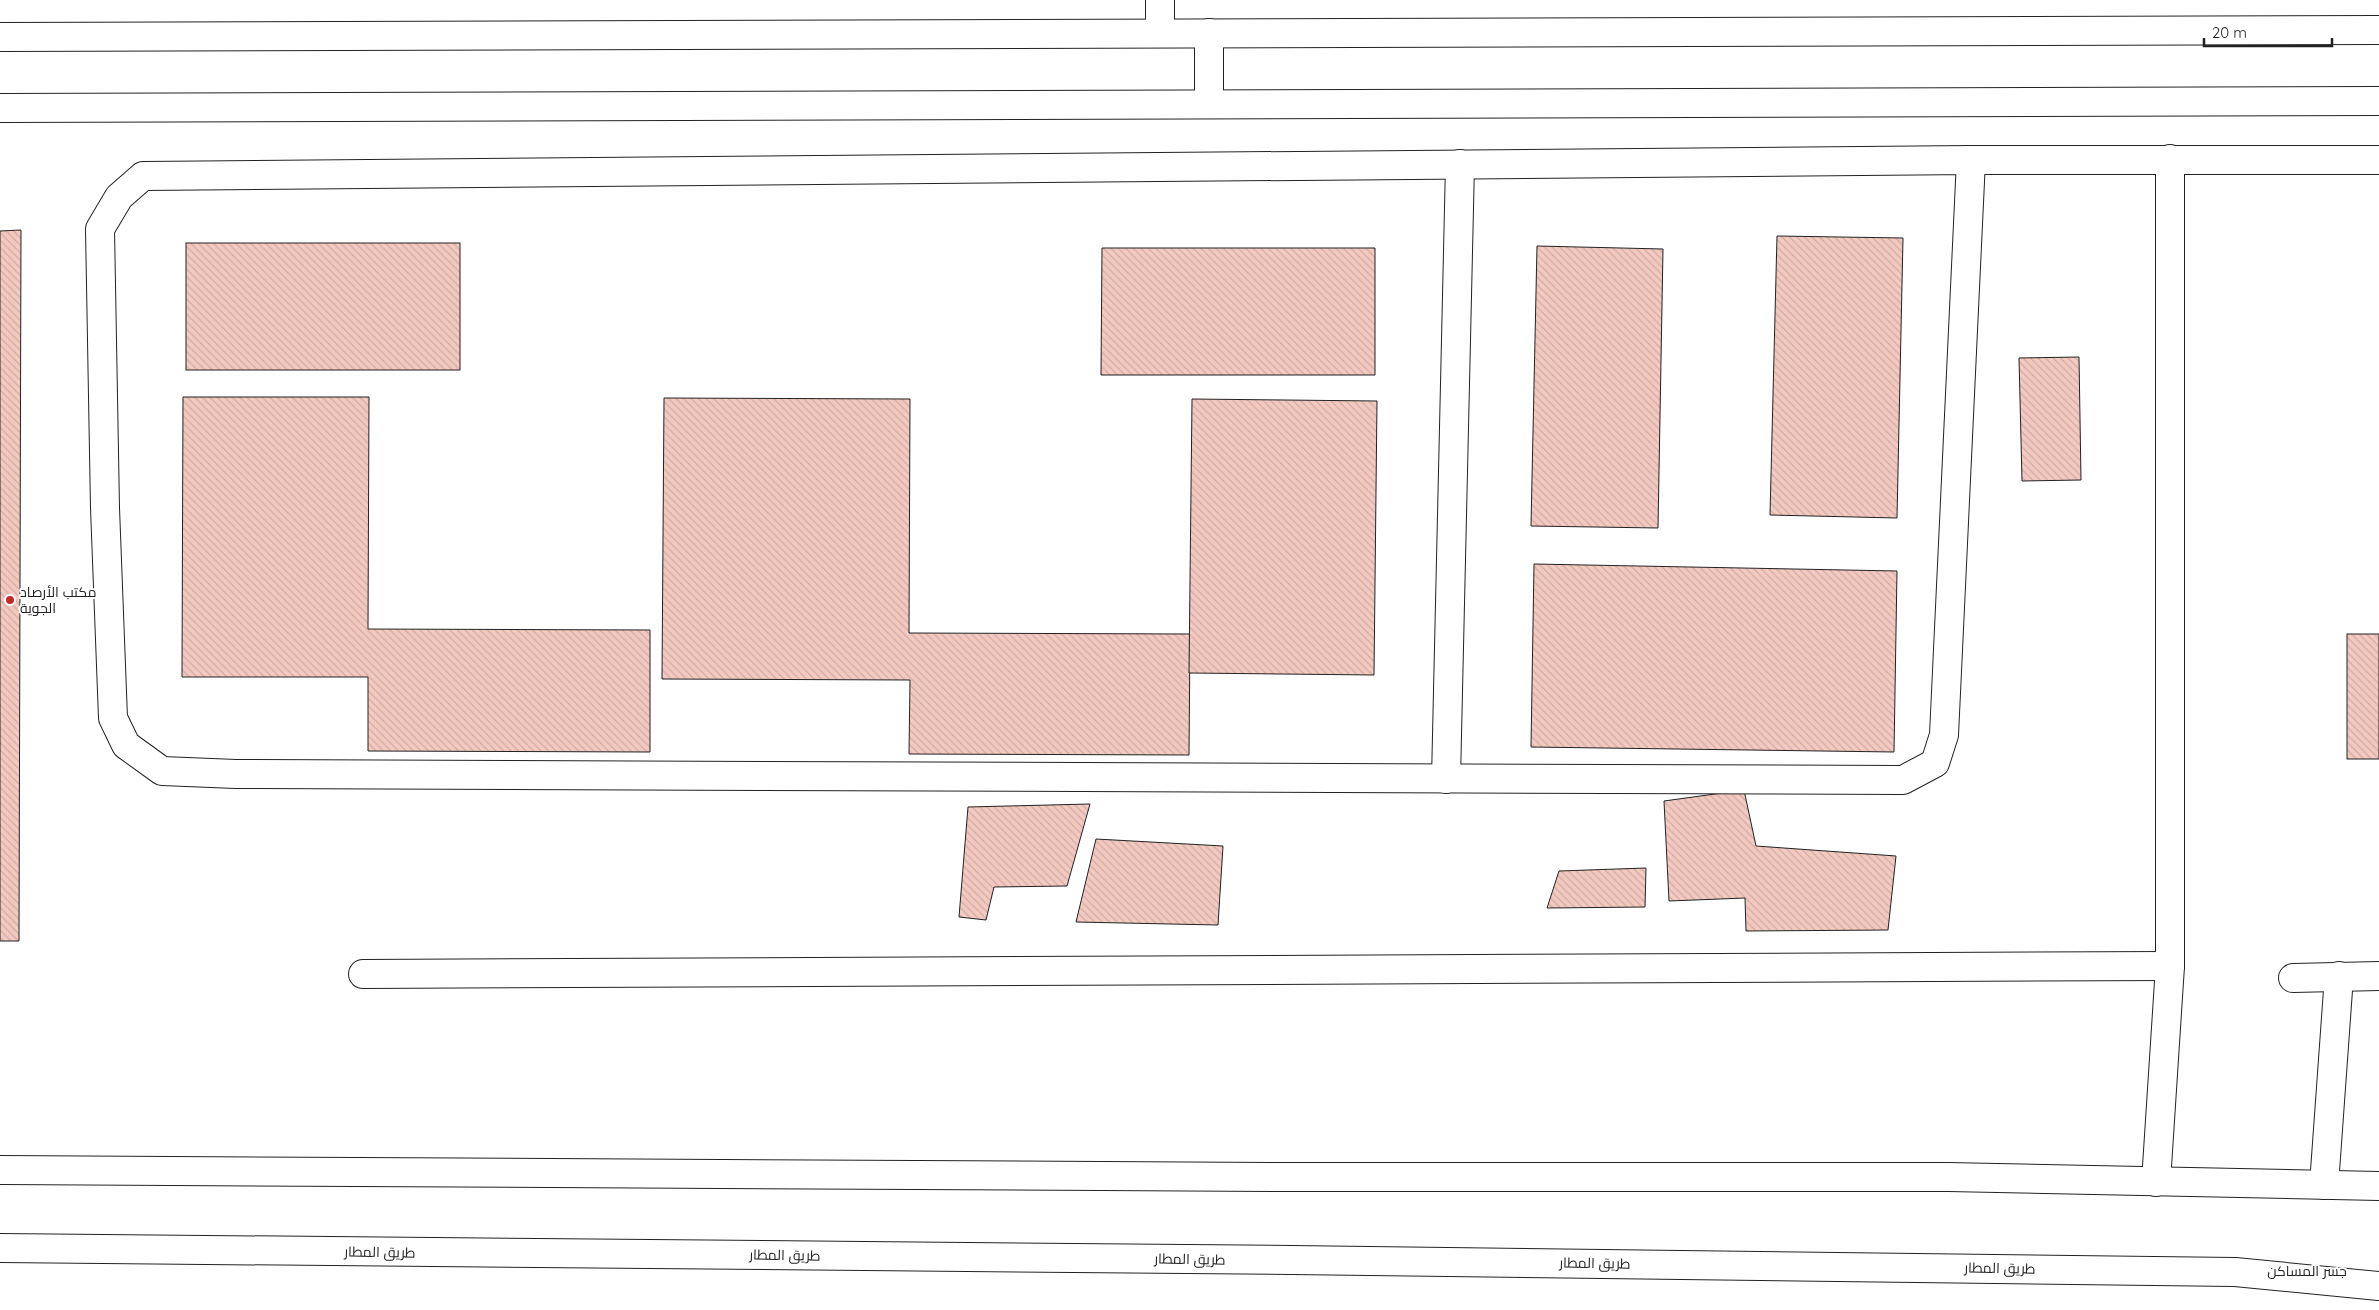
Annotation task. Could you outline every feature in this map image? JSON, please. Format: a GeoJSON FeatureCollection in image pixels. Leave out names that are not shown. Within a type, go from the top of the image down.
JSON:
{"type":"FeatureCollection","features":[{"type":"Feature","properties":{"kind":"main road"},"geometry":{"type":"LineString","coordinates":[[1160,0],[1160,33]]}},
{"type":"Feature","properties":{"kind":"main road"},"geometry":{"type":"LineString","coordinates":[[0,37],[2379,30]]}},
{"type":"Feature","properties":{"kind":"main road"},"geometry":{"type":"LineString","coordinates":[[1209,33],[1209,104]]}},
{"type":"Feature","properties":{"kind":"main road"},"geometry":{"type":"LineString","coordinates":[[0,108],[2379,101]]}},
{"type":"Feature","properties":{"kind":"main road"},"geometry":{"type":"LineString","coordinates":[[2156,1182],[2170,966],[2170,159]]}},
{"type":"Feature","properties":{"kind":"main road"},"geometry":{"type":"LineString","coordinates":[[1971,160],[1944,735],[1935,763],[1903,780],[246,774],[162,771],[126,745],[113,718],[105,508],[100,229],[120,197],[143,176],[1971,160],[2379,160]]}},
{"type":"Feature","properties":{"kind":"main road"},"geometry":{"type":"LineString","coordinates":[[1446,779],[1460,164]]}},
{"type":"Feature","properties":{"kind":"main road"},"geometry":{"type":"LineString","coordinates":[[363,974],[2170,966]]}},
{"type":"Feature","properties":{"kind":"main road"},"geometry":{"type":"LineString","coordinates":[[2324,1185],[2339,976]]}},
{"type":"Feature","properties":{"kind":"main road"},"geometry":{"type":"LineString","coordinates":[[2293,978],[2379,976]]}},
{"type":"Feature","properties":{"kind":"main road"},"geometry":{"type":"LineString","coordinates":[[0,1170],[1272,1177],[1938,1177],[2379,1186]]}},
{"type":"Feature","properties":{"kind":"main road","name":"طريق المطار"},"geometry":{"type":"LineString","coordinates":[[0,1248],[1291,1260],[2235,1272],[2379,1286]]}},
{"type":"Feature","properties":{"kind":"main road","name":"جسر المساكن"},"geometry":{"type":"LineString","coordinates":[[2235,1272],[2379,1271]]}},
{"type":"Feature","properties":{"kind":"building","name":"مكتب الأرصاد الجوية"},"geometry":{"type":"Polygon","coordinates":[[[21,230],[19,941],[0,941],[0,231],[21,230]]]}},
{"type":"Feature","properties":{"kind":"building"},"geometry":{"type":"Polygon","coordinates":[[[1777,236],[1903,238],[1897,518],[1770,515],[1777,236]]]}},
{"type":"Feature","properties":{"kind":"building"},"geometry":{"type":"Polygon","coordinates":[[[186,243],[460,243],[460,370],[186,370],[186,243]]]}},
{"type":"Feature","properties":{"kind":"building"},"geometry":{"type":"Polygon","coordinates":[[[1537,246],[1663,249],[1658,528],[1531,526],[1537,246]]]}},
{"type":"Feature","properties":{"kind":"building"},"geometry":{"type":"Polygon","coordinates":[[[1102,248],[1375,248],[1375,375],[1101,375],[1102,248]]]}},
{"type":"Feature","properties":{"kind":"building"},"geometry":{"type":"Polygon","coordinates":[[[2079,357],[2081,480],[2022,481],[2019,358],[2079,357]]]}},
{"type":"Feature","properties":{"kind":"building"},"geometry":{"type":"Polygon","coordinates":[[[183,397],[369,397],[368,629],[650,630],[650,752],[368,751],[368,677],[182,677],[183,397]]]}},
{"type":"Feature","properties":{"kind":"building"},"geometry":{"type":"Polygon","coordinates":[[[664,398],[910,399],[909,633],[1190,634],[1189,755],[909,754],[910,680],[662,679],[664,398]]]}},
{"type":"Feature","properties":{"kind":"building"},"geometry":{"type":"Polygon","coordinates":[[[1192,399],[1377,401],[1374,675],[1189,673],[1192,399]]]}},
{"type":"Feature","properties":{"kind":"building"},"geometry":{"type":"Polygon","coordinates":[[[1534,564],[1897,571],[1894,752],[1531,747],[1534,564]]]}},
{"type":"Feature","properties":{"kind":"building"},"geometry":{"type":"Polygon","coordinates":[[[2347,634],[2379,634],[2379,759],[2347,759],[2347,634]]]}},
{"type":"Feature","properties":{"kind":"building"},"geometry":{"type":"Polygon","coordinates":[[[1744,790],[1756,846],[1896,856],[1888,930],[1746,931],[1745,898],[1669,901],[1664,801],[1744,790]]]}},
{"type":"Feature","properties":{"kind":"building"},"geometry":{"type":"Polygon","coordinates":[[[1090,804],[1067,886],[994,887],[986,920],[959,917],[968,807],[1090,804]]]}},
{"type":"Feature","properties":{"kind":"building"},"geometry":{"type":"Polygon","coordinates":[[[1096,839],[1223,846],[1218,925],[1076,922],[1096,839]]]}},
{"type":"Feature","properties":{"kind":"building"},"geometry":{"type":"Polygon","coordinates":[[[1646,868],[1645,907],[1547,908],[1559,871],[1646,868]]]}},
{"type":"Feature","properties":{"kind":"place","name":"مكتب الأرصاد الجوية"},"geometry":{"type":"Point","coordinates":[10,600]}}]}
